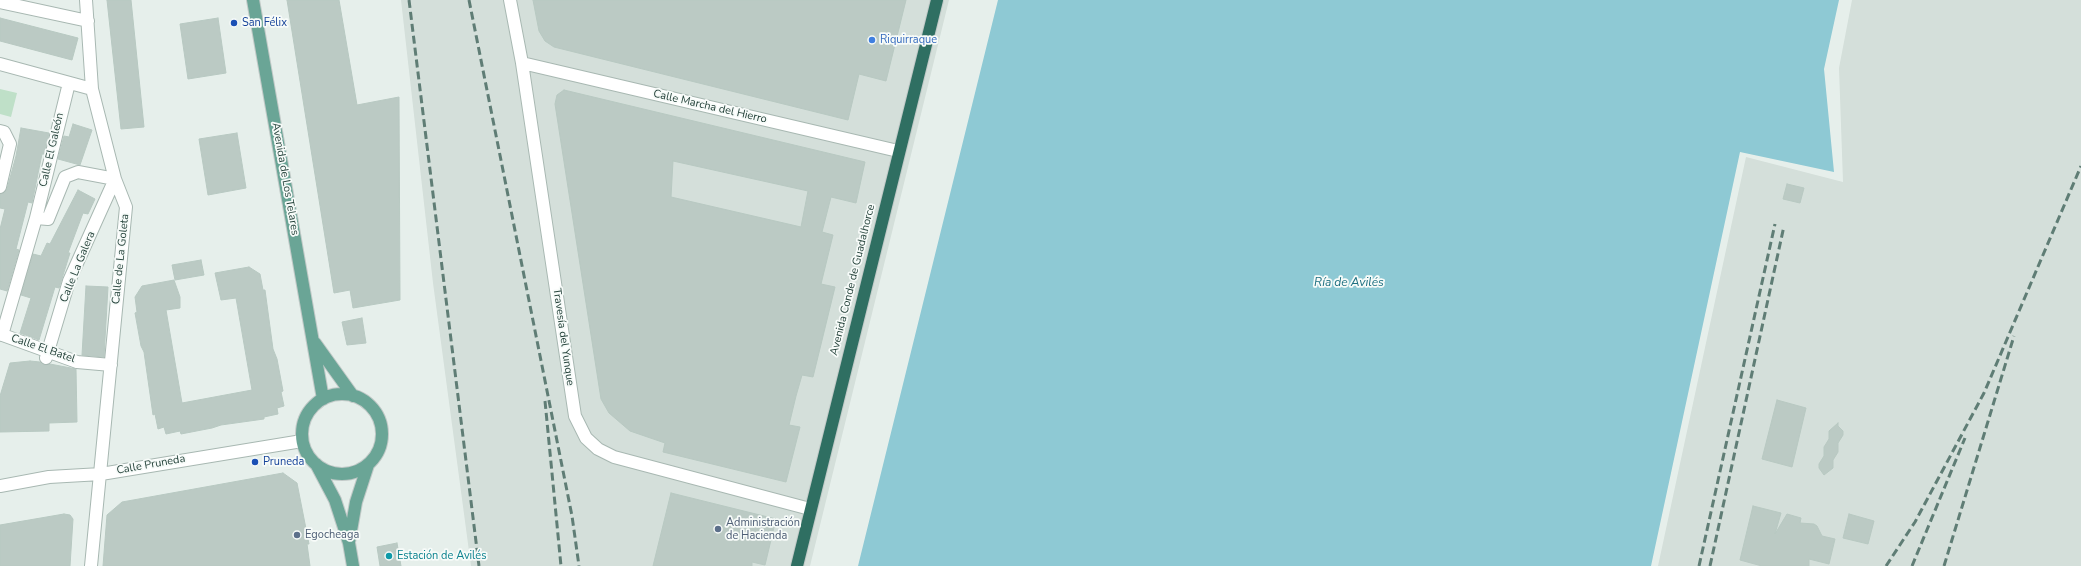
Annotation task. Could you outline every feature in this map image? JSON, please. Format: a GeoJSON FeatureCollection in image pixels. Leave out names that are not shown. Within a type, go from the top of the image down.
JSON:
{"type":"FeatureCollection","features":[{"type":"Feature","properties":{"kind":"highway","name":"Avenida Conde de Guadalhorce"},"geometry":{"type":"LineString","coordinates":[[797,566],[898,151],[937,0]]}},
{"type":"Feature","properties":{"kind":"main road","name":"Avenida de Los Telares"},"geometry":{"type":"LineString","coordinates":[[254,0],[323,398]]}},
{"type":"Feature","properties":{"kind":"main road","name":"Avenida de Los Telares"},"geometry":{"type":"LineString","coordinates":[[313,340],[353,396]]}},
{"type":"Feature","properties":{"kind":"main road"},"geometry":{"type":"LineString","coordinates":[[349,543],[356,502],[368,465],[376,455],[381,442],[381,428],[377,415],[366,402],[353,396],[339,394],[323,398],[312,407],[305,419],[302,432],[302,441],[307,454],[316,464],[335,500],[349,543],[353,566]]}},
{"type":"Feature","properties":{"kind":"main road"},"geometry":{"type":"LineString","coordinates":[[316,464],[328,471],[342,474],[356,471],[368,465]]}},
{"type":"Feature","properties":{"kind":"street","name":"Calle de La Goleta"},"geometry":{"type":"LineString","coordinates":[[86,0],[92,89],[115,179],[126,207],[91,566]]}},
{"type":"Feature","properties":{"kind":"street","name":"Travesía del Yunque"},"geometry":{"type":"LineString","coordinates":[[510,0],[522,63],[575,416],[586,438],[598,449],[614,457],[810,508]]}},
{"type":"Feature","properties":{"kind":"street"},"geometry":{"type":"LineString","coordinates":[[0,2],[88,21]]}},
{"type":"Feature","properties":{"kind":"street","name":"Calle Marcha del Hierro"},"geometry":{"type":"LineString","coordinates":[[522,63],[898,151]]}},
{"type":"Feature","properties":{"kind":"street"},"geometry":{"type":"LineString","coordinates":[[0,64],[92,89]]}},
{"type":"Feature","properties":{"kind":"street","name":"Calle El Galeón"},"geometry":{"type":"LineString","coordinates":[[1,335],[36,218],[68,83]]}},
{"type":"Feature","properties":{"kind":"street"},"geometry":{"type":"LineString","coordinates":[[0,131],[4,132],[10,144],[0,187]]}},
{"type":"Feature","properties":{"kind":"street","name":"Calle El Galeón"},"geometry":{"type":"LineString","coordinates":[[36,218],[48,219],[65,177],[78,172],[115,179]]}},
{"type":"Feature","properties":{"kind":"street","name":"Calle La Galera"},"geometry":{"type":"LineString","coordinates":[[47,355],[69,281],[115,179]]}},
{"type":"Feature","properties":{"kind":"street","name":"Calle El Batel"},"geometry":{"type":"LineString","coordinates":[[1,335],[47,355],[77,362],[111,365]]}},
{"type":"Feature","properties":{"kind":"street","name":"Calle Pruneda"},"geometry":{"type":"LineString","coordinates":[[0,486],[49,477],[101,474],[302,441]]}},
{"type":"Feature","properties":{"kind":"shaded area"},"geometry":{"type":"Polygon","coordinates":[[[401,0],[949,0],[810,566],[471,566],[433,283],[401,0]]]}},
{"type":"Feature","properties":{"kind":"shaded area"},"geometry":{"type":"Polygon","coordinates":[[[1852,0],[2081,0],[2081,566],[1658,566],[1746,157],[1843,182],[1839,68],[1852,0]]]}},
{"type":"Feature","properties":{"kind":"green space"},"geometry":{"type":"Polygon","coordinates":[[[0,89],[17,93],[11,117],[0,114],[0,89]]]}},
{"type":"Feature","properties":{"kind":"water","name":"Ría de Avilés"},"geometry":{"type":"Polygon","coordinates":[[[998,0],[1839,0],[1824,69],[1834,172],[1740,152],[1651,566],[858,566],[998,0]]]}},
{"type":"Feature","properties":{"kind":"building"},"geometry":{"type":"Polygon","coordinates":[[[107,0],[131,0],[144,127],[121,129],[107,0]]]}},
{"type":"Feature","properties":{"kind":"building"},"geometry":{"type":"Polygon","coordinates":[[[287,0],[339,0],[357,105],[399,97],[400,300],[353,308],[350,290],[334,293],[287,0]]]}},
{"type":"Feature","properties":{"kind":"building"},"geometry":{"type":"Polygon","coordinates":[[[533,0],[906,0],[886,81],[859,74],[848,120],[554,47],[545,41],[539,31],[533,0]]]}},
{"type":"Feature","properties":{"kind":"building"},"geometry":{"type":"Polygon","coordinates":[[[0,18],[78,38],[72,60],[0,41],[0,18]]]}},
{"type":"Feature","properties":{"kind":"building"},"geometry":{"type":"Polygon","coordinates":[[[218,18],[226,73],[188,79],[180,24],[218,18]]]}},
{"type":"Feature","properties":{"kind":"building"},"geometry":{"type":"Polygon","coordinates":[[[564,90],[865,162],[856,203],[831,197],[822,232],[833,235],[821,284],[835,287],[813,377],[802,375],[796,396],[789,425],[800,427],[786,482],[663,452],[665,443],[630,431],[609,413],[601,399],[555,104],[557,95],[564,90]],[[673,161],[671,197],[801,227],[808,191],[673,161]]]}},
{"type":"Feature","properties":{"kind":"building"},"geometry":{"type":"Polygon","coordinates":[[[73,124],[92,130],[80,165],[58,159],[64,136],[69,137],[73,124]]]}},
{"type":"Feature","properties":{"kind":"building"},"geometry":{"type":"Polygon","coordinates":[[[21,128],[49,133],[44,154],[42,154],[32,203],[28,202],[16,249],[19,250],[7,291],[0,289],[0,229],[5,209],[0,208],[0,194],[5,192],[7,189],[16,156],[21,128]]]}},
{"type":"Feature","properties":{"kind":"building"},"geometry":{"type":"Polygon","coordinates":[[[237,133],[246,188],[208,195],[199,139],[237,133]]]}},
{"type":"Feature","properties":{"kind":"building"},"geometry":{"type":"Polygon","coordinates":[[[1787,184],[1804,188],[1800,203],[1783,199],[1787,184]]]}},
{"type":"Feature","properties":{"kind":"building"},"geometry":{"type":"Polygon","coordinates":[[[78,190],[95,199],[88,214],[83,213],[68,253],[70,253],[59,288],[55,287],[39,340],[20,333],[31,298],[21,295],[33,254],[41,256],[47,243],[50,244],[78,190]]]}},
{"type":"Feature","properties":{"kind":"building"},"geometry":{"type":"Polygon","coordinates":[[[201,260],[204,275],[175,280],[172,265],[201,260]]]}},
{"type":"Feature","properties":{"kind":"building"},"geometry":{"type":"Polygon","coordinates":[[[249,267],[260,274],[263,290],[265,290],[273,349],[277,359],[283,391],[281,392],[284,406],[277,408],[278,414],[264,417],[264,419],[221,425],[181,434],[180,431],[166,434],[164,427],[158,429],[155,414],[153,415],[144,352],[141,346],[135,313],[137,312],[135,297],[142,286],[174,280],[180,297],[180,308],[166,310],[182,403],[252,390],[236,298],[221,300],[215,273],[249,267]]]}},
{"type":"Feature","properties":{"kind":"building"},"geometry":{"type":"Polygon","coordinates":[[[86,286],[108,287],[104,357],[82,355],[86,286]]]}},
{"type":"Feature","properties":{"kind":"building"},"geometry":{"type":"Polygon","coordinates":[[[362,318],[366,343],[347,345],[342,322],[362,318]]]}},
{"type":"Feature","properties":{"kind":"building"},"geometry":{"type":"Polygon","coordinates":[[[30,361],[40,362],[44,365],[50,364],[76,369],[77,422],[49,423],[49,431],[0,432],[0,396],[10,363],[30,361]]]}},
{"type":"Feature","properties":{"kind":"building"},"geometry":{"type":"Polygon","coordinates":[[[1777,400],[1806,408],[1792,467],[1762,459],[1777,400]]]}},
{"type":"Feature","properties":{"kind":"building"},"geometry":{"type":"Polygon","coordinates":[[[1838,423],[1838,426],[1843,431],[1843,435],[1838,443],[1838,452],[1833,460],[1833,468],[1824,475],[1819,468],[1819,464],[1824,456],[1824,447],[1829,439],[1829,431],[1838,423]]]}},
{"type":"Feature","properties":{"kind":"building"},"geometry":{"type":"Polygon","coordinates":[[[283,473],[297,483],[309,544],[307,544],[310,566],[103,566],[107,515],[122,502],[283,473]]]}},
{"type":"Feature","properties":{"kind":"building","name":"Administración de Hacienda"},"geometry":{"type":"Polygon","coordinates":[[[671,493],[776,519],[765,565],[752,562],[752,566],[653,566],[671,493]]]}},
{"type":"Feature","properties":{"kind":"building"},"geometry":{"type":"Polygon","coordinates":[[[1753,506],[1781,513],[1775,534],[1787,514],[1801,518],[1800,523],[1814,524],[1817,526],[1822,536],[1835,539],[1829,564],[1809,559],[1809,566],[1762,566],[1740,560],[1753,506]]]}},
{"type":"Feature","properties":{"kind":"building"},"geometry":{"type":"Polygon","coordinates":[[[64,514],[70,515],[73,519],[70,566],[0,566],[0,525],[64,514]]]}},
{"type":"Feature","properties":{"kind":"building"},"geometry":{"type":"Polygon","coordinates":[[[1849,514],[1874,521],[1868,544],[1843,538],[1849,514]]]}},
{"type":"Feature","properties":{"kind":"building","name":"Estación de Avilés"},"geometry":{"type":"Polygon","coordinates":[[[397,543],[401,566],[380,566],[377,547],[397,543]]]}},
{"type":"Feature","properties":{"kind":"railway"},"geometry":{"type":"LineString","coordinates":[[409,0],[479,566]]}},
{"type":"Feature","properties":{"kind":"railway"},"geometry":{"type":"LineString","coordinates":[[469,0],[572,516],[579,566]]}},
{"type":"Feature","properties":{"kind":"railway"},"geometry":{"type":"LineString","coordinates":[[1886,566],[1915,522],[1984,393],[2081,166]]}},
{"type":"Feature","properties":{"kind":"railway"},"geometry":{"type":"LineString","coordinates":[[1699,566],[1775,224]]}},
{"type":"Feature","properties":{"kind":"railway"},"geometry":{"type":"LineString","coordinates":[[1710,566],[1784,226]]}},
{"type":"Feature","properties":{"kind":"railway"},"geometry":{"type":"LineString","coordinates":[[1944,566],[2014,336]]}},
{"type":"Feature","properties":{"kind":"railway"},"geometry":{"type":"LineString","coordinates":[[545,401],[561,566]]}},
{"type":"Feature","properties":{"kind":"railway"},"geometry":{"type":"LineString","coordinates":[[1912,566],[1965,438]]}},
{"type":"Feature","properties":{"kind":"place","name":"San Félix"},"geometry":{"type":"Point","coordinates":[234,23]}},
{"type":"Feature","properties":{"kind":"place","name":"Riquirraque"},"geometry":{"type":"Point","coordinates":[872,40]}},
{"type":"Feature","properties":{"kind":"place","name":"Pruneda"},"geometry":{"type":"Point","coordinates":[255,462]}},
{"type":"Feature","properties":{"kind":"place","name":"Administración de Hacienda"},"geometry":{"type":"Point","coordinates":[718,529]}},
{"type":"Feature","properties":{"kind":"place","name":"Egocheaga"},"geometry":{"type":"Point","coordinates":[297,535]}},
{"type":"Feature","properties":{"kind":"place","name":"Estación de Avilés"},"geometry":{"type":"Point","coordinates":[389,556]}}]}
